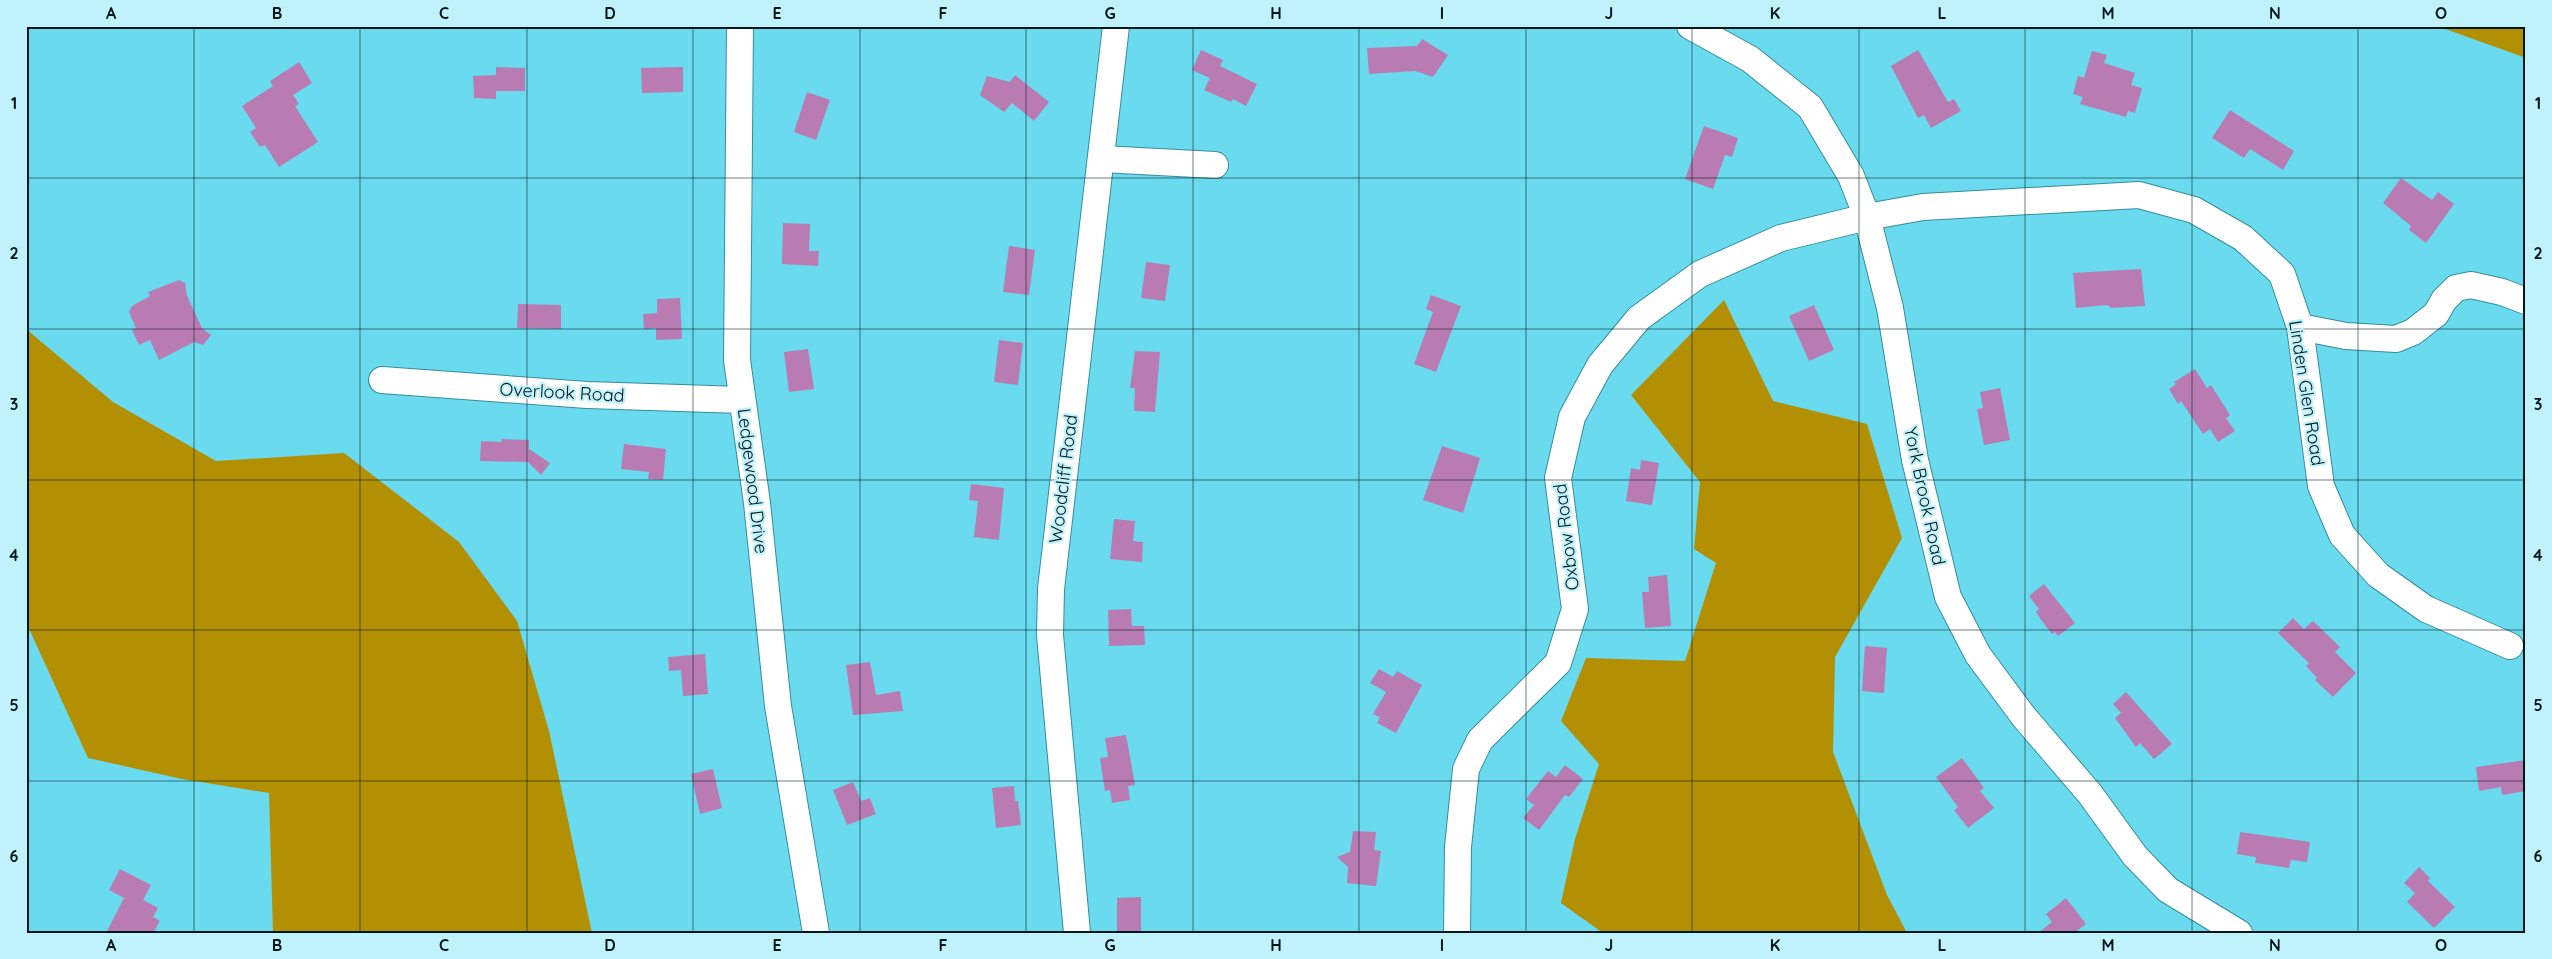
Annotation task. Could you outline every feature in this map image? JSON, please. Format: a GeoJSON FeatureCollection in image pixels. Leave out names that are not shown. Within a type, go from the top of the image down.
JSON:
{"type":"FeatureCollection","features":[{"type":"Feature","properties":{"kind":"street","name":"Ledgewood Drive"},"geometry":{"type":"LineString","coordinates":[[740,26],[737,360],[757,503],[778,706],[816,933]]}},
{"type":"Feature","properties":{"kind":"street","name":"Woodcliff Road"},"geometry":{"type":"LineString","coordinates":[[1077,933],[1050,635],[1051,589],[1116,26]]}},
{"type":"Feature","properties":{"kind":"street","name":"York Brook Road"},"geometry":{"type":"LineString","coordinates":[[1690,26],[1750,59],[1810,107],[1851,176],[1867,216],[1890,308],[1915,460],[1948,597],[1978,654],[2024,717],[2090,794],[2135,856],[2168,890],[2239,933]]}},
{"type":"Feature","properties":{"kind":"street"},"geometry":{"type":"LineString","coordinates":[[1102,159],[1215,164]]}},
{"type":"Feature","properties":{"kind":"street","name":"Linden Glen Road"},"geometry":{"type":"LineString","coordinates":[[1867,216],[1922,207],[2138,195],[2194,210],[2243,238],[2282,274],[2300,327],[2321,486],[2342,535],[2378,575],[2426,608],[2510,646]]}},
{"type":"Feature","properties":{"kind":"street","name":"Oxbow Road"},"geometry":{"type":"LineString","coordinates":[[1457,933],[1458,847],[1466,769],[1480,740],[1558,663],[1575,609],[1558,478],[1572,417],[1600,365],[1639,318],[1700,274],[1781,238],[1867,216]]}},
{"type":"Feature","properties":{"kind":"street"},"geometry":{"type":"LineString","coordinates":[[2300,327],[2346,336],[2396,338],[2413,332],[2436,314],[2444,300],[2456,288],[2471,285],[2502,292],[2526,301]]}},
{"type":"Feature","properties":{"kind":"street","name":"Overlook Road"},"geometry":{"type":"LineString","coordinates":[[382,380],[587,395],[742,400]]}},
{"type":"Feature","properties":{"kind":"shaded area"},"geometry":{"type":"Polygon","coordinates":[[[2437,26],[2526,26],[2526,58],[2437,26]]]}},
{"type":"Feature","properties":{"kind":"shaded area"},"geometry":{"type":"Polygon","coordinates":[[[1724,300],[1773,401],[1867,424],[1902,538],[1835,657],[1833,752],[1887,895],[1907,933],[1603,933],[1561,903],[1575,839],[1599,764],[1561,721],[1586,658],[1685,661],[1716,563],[1694,549],[1700,482],[1631,395],[1724,300]]]}},
{"type":"Feature","properties":{"kind":"shaded area"},"geometry":{"type":"Polygon","coordinates":[[[26,329],[113,402],[216,461],[344,453],[459,542],[517,621],[549,731],[592,933],[273,933],[269,793],[182,779],[88,758],[26,622],[26,329]]]}},
{"type":"Feature","properties":{"kind":"building"},"geometry":{"type":"Polygon","coordinates":[[[1422,39],[1448,55],[1433,77],[1415,71],[1369,74],[1367,48],[1417,46],[1422,39]]]}},
{"type":"Feature","properties":{"kind":"building"},"geometry":{"type":"Polygon","coordinates":[[[1201,50],[1223,60],[1220,66],[1257,84],[1246,106],[1233,99],[1231,102],[1204,90],[1210,78],[1192,70],[1201,50]]]}},
{"type":"Feature","properties":{"kind":"building"},"geometry":{"type":"Polygon","coordinates":[[[1918,50],[1948,102],[1954,99],[1961,111],[1931,128],[1924,115],[1918,118],[1891,66],[1918,50]]]}},
{"type":"Feature","properties":{"kind":"building"},"geometry":{"type":"Polygon","coordinates":[[[2092,51],[2107,55],[2104,63],[2135,73],[2131,85],[2142,88],[2135,113],[2128,111],[2126,117],[2080,104],[2083,97],[2073,94],[2078,76],[2084,78],[2092,51]]]}},
{"type":"Feature","properties":{"kind":"building"},"geometry":{"type":"Polygon","coordinates":[[[299,62],[312,83],[293,95],[299,104],[295,106],[318,142],[279,167],[265,145],[260,147],[250,132],[256,128],[242,106],[273,86],[270,81],[299,62]]]}},
{"type":"Feature","properties":{"kind":"building"},"geometry":{"type":"Polygon","coordinates":[[[496,67],[525,68],[525,91],[496,91],[496,99],[474,98],[473,76],[496,75],[496,67]]]}},
{"type":"Feature","properties":{"kind":"building"},"geometry":{"type":"Polygon","coordinates":[[[683,67],[683,92],[642,93],[641,68],[683,67]]]}},
{"type":"Feature","properties":{"kind":"building"},"geometry":{"type":"Polygon","coordinates":[[[1015,75],[1049,102],[1034,121],[1012,103],[1004,112],[980,95],[987,76],[1010,82],[1015,75]]]}},
{"type":"Feature","properties":{"kind":"building"},"geometry":{"type":"Polygon","coordinates":[[[807,92],[830,100],[816,140],[794,132],[807,92]]]}},
{"type":"Feature","properties":{"kind":"building"},"geometry":{"type":"Polygon","coordinates":[[[2230,110],[2294,151],[2283,170],[2250,149],[2244,158],[2212,138],[2230,110]]]}},
{"type":"Feature","properties":{"kind":"building"},"geometry":{"type":"Polygon","coordinates":[[[1704,126],[1738,138],[1732,157],[1725,155],[1713,189],[1685,179],[1704,126]]]}},
{"type":"Feature","properties":{"kind":"building"},"geometry":{"type":"Polygon","coordinates":[[[2401,178],[2432,200],[2438,192],[2454,204],[2426,243],[2409,230],[2411,226],[2383,203],[2401,178]]]}},
{"type":"Feature","properties":{"kind":"building"},"geometry":{"type":"Polygon","coordinates":[[[783,223],[810,224],[809,251],[819,251],[818,266],[782,264],[783,223]]]}},
{"type":"Feature","properties":{"kind":"building"},"geometry":{"type":"Polygon","coordinates":[[[1009,246],[1035,250],[1029,295],[1003,292],[1009,246]]]}},
{"type":"Feature","properties":{"kind":"building"},"geometry":{"type":"Polygon","coordinates":[[[1146,262],[1170,265],[1165,301],[1141,298],[1146,262]]]}},
{"type":"Feature","properties":{"kind":"building"},"geometry":{"type":"Polygon","coordinates":[[[2141,269],[2145,306],[2111,308],[2107,305],[2076,308],[2073,273],[2141,269]]]}},
{"type":"Feature","properties":{"kind":"building"},"geometry":{"type":"Polygon","coordinates":[[[179,280],[185,283],[187,296],[202,328],[211,335],[203,345],[194,342],[159,360],[150,340],[139,345],[132,330],[136,328],[129,312],[132,306],[150,296],[148,292],[179,280]]]}},
{"type":"Feature","properties":{"kind":"building"},"geometry":{"type":"Polygon","coordinates":[[[1431,295],[1461,306],[1436,372],[1414,364],[1433,312],[1426,309],[1431,295]]]}},
{"type":"Feature","properties":{"kind":"building"},"geometry":{"type":"Polygon","coordinates":[[[680,298],[682,339],[656,340],[656,328],[644,329],[643,314],[657,313],[657,299],[680,298]]]}},
{"type":"Feature","properties":{"kind":"building"},"geometry":{"type":"Polygon","coordinates":[[[518,304],[561,305],[561,329],[517,328],[518,304]]]}},
{"type":"Feature","properties":{"kind":"building"},"geometry":{"type":"Polygon","coordinates":[[[1814,305],[1834,350],[1809,361],[1789,316],[1814,305]]]}},
{"type":"Feature","properties":{"kind":"building"},"geometry":{"type":"Polygon","coordinates":[[[999,340],[1023,343],[1018,385],[994,382],[999,340]]]}},
{"type":"Feature","properties":{"kind":"building"},"geometry":{"type":"Polygon","coordinates":[[[808,349],[814,389],[789,392],[784,352],[808,349]]]}},
{"type":"Feature","properties":{"kind":"building"},"geometry":{"type":"Polygon","coordinates":[[[1135,351],[1160,352],[1155,412],[1134,411],[1135,388],[1130,388],[1135,351]]]}},
{"type":"Feature","properties":{"kind":"building"},"geometry":{"type":"Polygon","coordinates":[[[2195,369],[2207,388],[2211,385],[2230,415],[2226,418],[2235,431],[2218,442],[2210,429],[2203,434],[2181,401],[2178,404],[2169,389],[2176,384],[2174,382],[2195,369]]]}},
{"type":"Feature","properties":{"kind":"building"},"geometry":{"type":"Polygon","coordinates":[[[2000,388],[2010,440],[1984,445],[1977,409],[1983,408],[1980,392],[2000,388]]]}},
{"type":"Feature","properties":{"kind":"building"},"geometry":{"type":"Polygon","coordinates":[[[502,439],[529,440],[529,449],[550,463],[541,475],[528,462],[480,461],[481,441],[501,442],[502,439]]]}},
{"type":"Feature","properties":{"kind":"building"},"geometry":{"type":"Polygon","coordinates":[[[624,444],[666,449],[663,480],[648,479],[649,472],[621,469],[624,444]]]}},
{"type":"Feature","properties":{"kind":"building"},"geometry":{"type":"Polygon","coordinates":[[[1442,446],[1480,458],[1463,513],[1423,500],[1442,446]]]}},
{"type":"Feature","properties":{"kind":"building"},"geometry":{"type":"Polygon","coordinates":[[[1641,460],[1659,463],[1652,505],[1626,501],[1631,468],[1640,470],[1641,460]]]}},
{"type":"Feature","properties":{"kind":"building"},"geometry":{"type":"Polygon","coordinates":[[[971,484],[1004,488],[999,540],[974,537],[978,501],[969,500],[971,484]]]}},
{"type":"Feature","properties":{"kind":"building"},"geometry":{"type":"Polygon","coordinates":[[[1114,519],[1135,521],[1133,541],[1143,542],[1142,562],[1110,559],[1114,519]]]}},
{"type":"Feature","properties":{"kind":"building"},"geometry":{"type":"Polygon","coordinates":[[[1667,575],[1671,626],[1645,628],[1642,592],[1649,592],[1648,577],[1667,575]]]}},
{"type":"Feature","properties":{"kind":"building"},"geometry":{"type":"Polygon","coordinates":[[[2044,584],[2075,623],[2058,636],[2055,632],[2052,634],[2042,621],[2036,612],[2039,609],[2029,596],[2044,584]]]}},
{"type":"Feature","properties":{"kind":"building"},"geometry":{"type":"Polygon","coordinates":[[[1131,609],[1132,626],[1144,626],[1145,645],[1109,646],[1108,610],[1131,609]]]}},
{"type":"Feature","properties":{"kind":"building"},"geometry":{"type":"Polygon","coordinates":[[[2293,618],[2304,629],[2313,621],[2340,647],[2335,652],[2356,673],[2333,697],[2315,680],[2317,678],[2306,666],[2309,663],[2278,633],[2293,618]]]}},
{"type":"Feature","properties":{"kind":"building"},"geometry":{"type":"Polygon","coordinates":[[[1865,646],[1887,648],[1884,693],[1862,691],[1865,646]]]}},
{"type":"Feature","properties":{"kind":"building"},"geometry":{"type":"Polygon","coordinates":[[[705,654],[708,694],[683,696],[681,670],[669,671],[668,657],[705,654]]]}},
{"type":"Feature","properties":{"kind":"building"},"geometry":{"type":"Polygon","coordinates":[[[870,662],[876,695],[900,691],[903,711],[853,715],[846,665],[870,662]]]}},
{"type":"Feature","properties":{"kind":"building"},"geometry":{"type":"Polygon","coordinates":[[[1379,669],[1393,677],[1397,671],[1422,685],[1396,733],[1377,723],[1380,717],[1373,714],[1386,692],[1370,683],[1379,669]]]}},
{"type":"Feature","properties":{"kind":"building"},"geometry":{"type":"Polygon","coordinates":[[[2126,692],[2172,744],[2154,759],[2140,743],[2136,747],[2115,718],[2121,713],[2113,704],[2126,692]]]}},
{"type":"Feature","properties":{"kind":"building"},"geometry":{"type":"Polygon","coordinates":[[[1126,735],[1135,785],[1128,786],[1130,800],[1112,803],[1110,790],[1105,791],[1100,758],[1108,757],[1105,738],[1126,735]]]}},
{"type":"Feature","properties":{"kind":"building"},"geometry":{"type":"Polygon","coordinates":[[[1962,758],[1984,788],[1980,791],[1994,808],[1968,828],[1954,810],[1958,807],[1936,777],[1962,758]]]}},
{"type":"Feature","properties":{"kind":"building"},"geometry":{"type":"Polygon","coordinates":[[[2526,760],[2526,791],[2502,795],[2501,787],[2479,791],[2476,767],[2526,760]]]}},
{"type":"Feature","properties":{"kind":"building"},"geometry":{"type":"Polygon","coordinates":[[[1565,765],[1583,779],[1569,797],[1565,795],[1539,830],[1523,818],[1534,805],[1526,799],[1548,771],[1556,777],[1565,765]]]}},
{"type":"Feature","properties":{"kind":"building"},"geometry":{"type":"Polygon","coordinates":[[[713,769],[722,808],[700,814],[691,774],[713,769]]]}},
{"type":"Feature","properties":{"kind":"building"},"geometry":{"type":"Polygon","coordinates":[[[853,782],[861,801],[870,798],[876,814],[847,825],[833,790],[853,782]]]}},
{"type":"Feature","properties":{"kind":"building"},"geometry":{"type":"Polygon","coordinates":[[[1014,786],[1015,801],[1018,801],[1021,825],[996,828],[992,788],[1014,786]]]}},
{"type":"Feature","properties":{"kind":"building"},"geometry":{"type":"Polygon","coordinates":[[[1353,831],[1376,832],[1374,850],[1381,851],[1376,886],[1347,883],[1348,867],[1337,857],[1350,852],[1353,831]]]}},
{"type":"Feature","properties":{"kind":"building"},"geometry":{"type":"Polygon","coordinates":[[[2240,832],[2310,842],[2307,862],[2291,860],[2289,868],[2255,863],[2256,857],[2237,854],[2240,832]]]}},
{"type":"Feature","properties":{"kind":"building"},"geometry":{"type":"Polygon","coordinates":[[[2419,867],[2430,878],[2428,881],[2455,907],[2434,928],[2407,902],[2415,893],[2404,883],[2419,867]]]}},
{"type":"Feature","properties":{"kind":"building"},"geometry":{"type":"Polygon","coordinates":[[[120,869],[151,885],[143,900],[158,908],[153,917],[160,921],[153,933],[106,933],[124,898],[109,890],[120,869]]]}},
{"type":"Feature","properties":{"kind":"building"},"geometry":{"type":"Polygon","coordinates":[[[1141,897],[1141,933],[1117,933],[1117,898],[1141,897]]]}},
{"type":"Feature","properties":{"kind":"building"},"geometry":{"type":"Polygon","coordinates":[[[2066,898],[2086,924],[2074,933],[2038,933],[2052,922],[2046,914],[2066,898]]]}}]}
